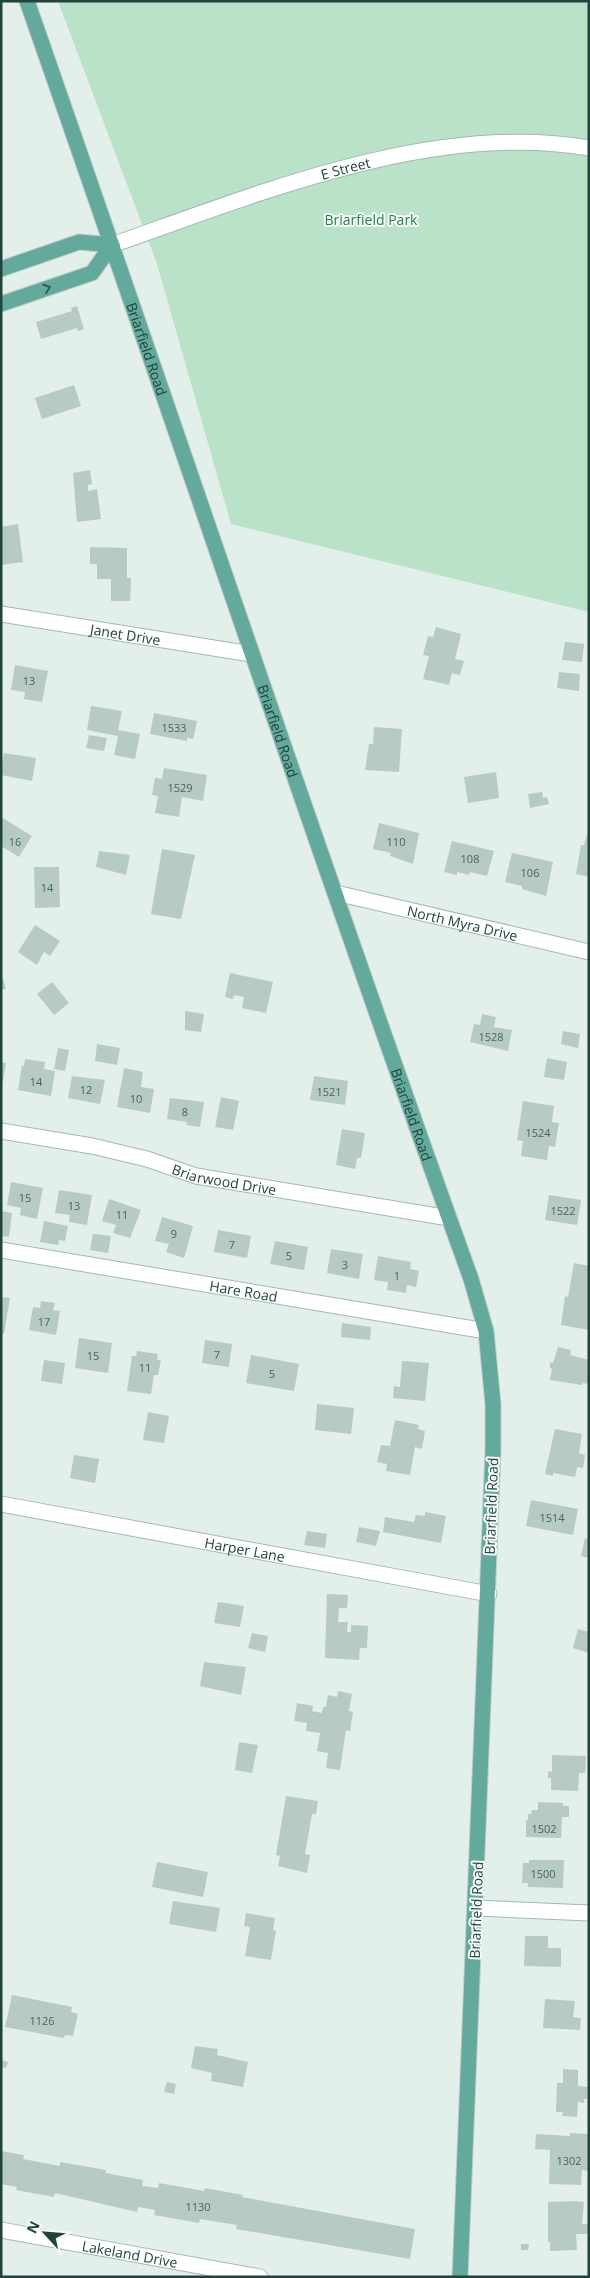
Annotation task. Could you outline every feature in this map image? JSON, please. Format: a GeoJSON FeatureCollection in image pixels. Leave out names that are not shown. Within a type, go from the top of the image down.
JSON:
{"type":"FeatureCollection","features":[{"type":"Feature","properties":{"kind":"main road","name":"Briarfield Road"},"geometry":{"type":"LineString","coordinates":[[27,1],[251,654],[471,1278],[486,1331],[493,1404],[489,1594],[460,2277]]}},
{"type":"Feature","properties":{"kind":"main road"},"geometry":{"type":"LineString","coordinates":[[1,269],[79,242],[112,245]]}},
{"type":"Feature","properties":{"kind":"main road"},"geometry":{"type":"LineString","coordinates":[[1,304],[92,272],[112,245]]}},
{"type":"Feature","properties":{"kind":"street","name":"E Street"},"geometry":{"type":"LineString","coordinates":[[112,245],[263,192],[347,167],[465,145],[502,142],[555,144],[589,148]]}},
{"type":"Feature","properties":{"kind":"street","name":"Janet Drive"},"geometry":{"type":"LineString","coordinates":[[1,614],[251,654]]}},
{"type":"Feature","properties":{"kind":"street","name":"North Myra Drive"},"geometry":{"type":"LineString","coordinates":[[336,893],[589,952]]}},
{"type":"Feature","properties":{"kind":"street","name":"Briarwood Drive"},"geometry":{"type":"LineString","coordinates":[[1,1131],[92,1146],[147,1159],[196,1176],[449,1218]]}},
{"type":"Feature","properties":{"kind":"street","name":"Hare Road"},"geometry":{"type":"LineString","coordinates":[[1,1250],[486,1331]]}},
{"type":"Feature","properties":{"kind":"street","name":"Harper Lane"},"geometry":{"type":"LineString","coordinates":[[1,1504],[175,1538],[489,1594]]}},
{"type":"Feature","properties":{"kind":"street"},"geometry":{"type":"LineString","coordinates":[[476,1908],[589,1913]]}},
{"type":"Feature","properties":{"kind":"street","name":"Lakeland Drive"},"geometry":{"type":"LineString","coordinates":[[1,2230],[260,2277]]}},
{"type":"Feature","properties":{"kind":"green space","name":"Briarfield Park"},"geometry":{"type":"Polygon","coordinates":[[[58,1],[589,1],[589,612],[231,524],[157,264],[58,1]]]}},
{"type":"Feature","properties":{"kind":"building"},"geometry":{"type":"Polygon","coordinates":[[[77,306],[84,329],[78,331],[77,328],[41,339],[36,322],[72,311],[71,308],[77,306]]]}},
{"type":"Feature","properties":{"kind":"building"},"geometry":{"type":"Polygon","coordinates":[[[74,385],[81,406],[42,419],[35,398],[74,385]]]}},
{"type":"Feature","properties":{"kind":"building"},"geometry":{"type":"Polygon","coordinates":[[[90,470],[92,484],[88,485],[88,491],[97,489],[101,519],[77,522],[73,473],[90,470]]]}},
{"type":"Feature","properties":{"kind":"building"},"geometry":{"type":"Polygon","coordinates":[[[18,524],[23,562],[1,565],[1,527],[18,524]]]}},
{"type":"Feature","properties":{"kind":"building"},"geometry":{"type":"Polygon","coordinates":[[[90,547],[127,548],[127,578],[131,578],[130,601],[111,601],[111,579],[97,579],[97,564],[90,564],[90,547]]]}},
{"type":"Feature","properties":{"kind":"building"},"geometry":{"type":"Polygon","coordinates":[[[436,627],[461,634],[455,659],[464,661],[460,675],[452,673],[449,685],[423,679],[429,656],[423,655],[428,636],[433,637],[436,627]]]}},
{"type":"Feature","properties":{"kind":"building"},"geometry":{"type":"Polygon","coordinates":[[[565,642],[584,644],[582,662],[562,660],[565,642]]]}},
{"type":"Feature","properties":{"kind":"building"},"geometry":{"type":"Polygon","coordinates":[[[15,665],[48,671],[42,702],[24,699],[25,692],[11,690],[15,665]]]}},
{"type":"Feature","properties":{"kind":"building"},"geometry":{"type":"Polygon","coordinates":[[[559,672],[580,674],[579,691],[557,688],[559,672]]]}},
{"type":"Feature","properties":{"kind":"building"},"geometry":{"type":"Polygon","coordinates":[[[91,706],[122,711],[118,730],[140,734],[135,759],[114,755],[118,736],[87,730],[91,706]]]}},
{"type":"Feature","properties":{"kind":"building"},"geometry":{"type":"Polygon","coordinates":[[[154,713],[197,721],[193,739],[187,738],[187,741],[150,734],[154,713]]]}},
{"type":"Feature","properties":{"kind":"building"},"geometry":{"type":"Polygon","coordinates":[[[374,727],[402,729],[399,772],[365,770],[369,744],[373,744],[374,727]]]}},
{"type":"Feature","properties":{"kind":"building"},"geometry":{"type":"Polygon","coordinates":[[[89,735],[107,738],[104,751],[86,748],[89,735]]]}},
{"type":"Feature","properties":{"kind":"building"},"geometry":{"type":"Polygon","coordinates":[[[4,753],[36,758],[32,781],[1,775],[4,753]]]}},
{"type":"Feature","properties":{"kind":"building"},"geometry":{"type":"Polygon","coordinates":[[[164,768],[207,775],[203,801],[182,797],[179,817],[155,813],[158,796],[152,795],[155,778],[162,779],[164,768]]]}},
{"type":"Feature","properties":{"kind":"building"},"geometry":{"type":"Polygon","coordinates":[[[496,772],[499,798],[468,803],[464,777],[496,772]]]}},
{"type":"Feature","properties":{"kind":"building"},"geometry":{"type":"Polygon","coordinates":[[[542,792],[543,798],[547,797],[549,804],[530,808],[528,794],[542,792]]]}},
{"type":"Feature","properties":{"kind":"building"},"geometry":{"type":"Polygon","coordinates":[[[1,817],[32,836],[19,857],[1,846],[1,817]]]}},
{"type":"Feature","properties":{"kind":"building"},"geometry":{"type":"Polygon","coordinates":[[[379,823],[419,833],[413,864],[390,856],[391,853],[373,849],[379,823]]]}},
{"type":"Feature","properties":{"kind":"building"},"geometry":{"type":"Polygon","coordinates":[[[589,828],[589,877],[576,874],[581,845],[584,845],[589,828]]]}},
{"type":"Feature","properties":{"kind":"building"},"geometry":{"type":"Polygon","coordinates":[[[452,841],[494,851],[487,876],[470,872],[469,875],[457,872],[457,875],[444,872],[452,841]]]}},
{"type":"Feature","properties":{"kind":"building"},"geometry":{"type":"Polygon","coordinates":[[[162,849],[195,855],[181,919],[151,914],[162,849]]]}},
{"type":"Feature","properties":{"kind":"building"},"geometry":{"type":"Polygon","coordinates":[[[99,851],[130,855],[126,875],[96,867],[99,851]]]}},
{"type":"Feature","properties":{"kind":"building"},"geometry":{"type":"Polygon","coordinates":[[[512,853],[553,862],[546,896],[522,889],[522,886],[505,882],[512,853]]]}},
{"type":"Feature","properties":{"kind":"building"},"geometry":{"type":"Polygon","coordinates":[[[34,867],[59,867],[60,907],[35,908],[34,867]]]}},
{"type":"Feature","properties":{"kind":"building"},"geometry":{"type":"Polygon","coordinates":[[[35,925],[60,941],[50,956],[44,952],[37,965],[18,952],[35,925]]]}},
{"type":"Feature","properties":{"kind":"building"},"geometry":{"type":"Polygon","coordinates":[[[1,973],[6,989],[1,990],[1,973]]]}},
{"type":"Feature","properties":{"kind":"building"},"geometry":{"type":"Polygon","coordinates":[[[230,973],[273,982],[266,1013],[242,1008],[244,997],[234,995],[233,999],[225,997],[230,973]]]}},
{"type":"Feature","properties":{"kind":"building"},"geometry":{"type":"Polygon","coordinates":[[[52,982],[69,1003],[54,1015],[37,994],[52,982]]]}},
{"type":"Feature","properties":{"kind":"building"},"geometry":{"type":"Polygon","coordinates":[[[185,1011],[204,1014],[201,1032],[185,1030],[185,1011]]]}},
{"type":"Feature","properties":{"kind":"building"},"geometry":{"type":"Polygon","coordinates":[[[482,1014],[496,1017],[494,1027],[512,1030],[508,1051],[470,1042],[474,1024],[480,1025],[482,1014]]]}},
{"type":"Feature","properties":{"kind":"building"},"geometry":{"type":"Polygon","coordinates":[[[563,1031],[580,1034],[578,1048],[561,1044],[563,1031]]]}},
{"type":"Feature","properties":{"kind":"building"},"geometry":{"type":"Polygon","coordinates":[[[97,1044],[120,1048],[117,1065],[95,1061],[97,1044]]]}},
{"type":"Feature","properties":{"kind":"building"},"geometry":{"type":"Polygon","coordinates":[[[58,1048],[69,1050],[65,1071],[54,1069],[58,1048]]]}},
{"type":"Feature","properties":{"kind":"building"},"geometry":{"type":"Polygon","coordinates":[[[547,1058],[567,1062],[564,1080],[544,1077],[547,1058]]]}},
{"type":"Feature","properties":{"kind":"building"},"geometry":{"type":"Polygon","coordinates":[[[25,1059],[45,1062],[44,1069],[55,1071],[51,1096],[18,1090],[22,1065],[24,1066],[25,1059]]]}},
{"type":"Feature","properties":{"kind":"building"},"geometry":{"type":"Polygon","coordinates":[[[1,1062],[6,1063],[2,1086],[1,1086],[1,1062]]]}},
{"type":"Feature","properties":{"kind":"building"},"geometry":{"type":"Polygon","coordinates":[[[124,1068],[143,1072],[141,1087],[154,1089],[150,1113],[117,1107],[124,1068]]]}},
{"type":"Feature","properties":{"kind":"building"},"geometry":{"type":"Polygon","coordinates":[[[72,1076],[105,1080],[100,1104],[68,1098],[72,1076]]]}},
{"type":"Feature","properties":{"kind":"building"},"geometry":{"type":"Polygon","coordinates":[[[314,1076],[348,1081],[345,1105],[310,1100],[314,1076]]]}},
{"type":"Feature","properties":{"kind":"building"},"geometry":{"type":"Polygon","coordinates":[[[221,1097],[239,1101],[233,1130],[215,1127],[221,1097]]]}},
{"type":"Feature","properties":{"kind":"building"},"geometry":{"type":"Polygon","coordinates":[[[170,1098],[204,1102],[200,1127],[186,1125],[187,1122],[167,1119],[170,1098]]]}},
{"type":"Feature","properties":{"kind":"building"},"geometry":{"type":"Polygon","coordinates":[[[523,1101],[554,1106],[552,1122],[559,1123],[555,1147],[549,1146],[547,1160],[521,1156],[523,1141],[517,1140],[523,1101]]]}},
{"type":"Feature","properties":{"kind":"building"},"geometry":{"type":"Polygon","coordinates":[[[342,1129],[365,1133],[361,1158],[357,1158],[355,1169],[336,1165],[342,1129]]]}},
{"type":"Feature","properties":{"kind":"building"},"geometry":{"type":"Polygon","coordinates":[[[11,1182],[43,1188],[37,1219],[20,1215],[21,1208],[7,1205],[11,1182]]]}},
{"type":"Feature","properties":{"kind":"building"},"geometry":{"type":"Polygon","coordinates":[[[59,1190],[92,1195],[87,1225],[69,1222],[70,1215],[55,1213],[59,1190]]]}},
{"type":"Feature","properties":{"kind":"building"},"geometry":{"type":"Polygon","coordinates":[[[549,1195],[581,1200],[577,1225],[545,1220],[549,1195]]]}},
{"type":"Feature","properties":{"kind":"building"},"geometry":{"type":"Polygon","coordinates":[[[109,1199],[141,1210],[130,1238],[113,1233],[116,1225],[102,1221],[109,1199]]]}},
{"type":"Feature","properties":{"kind":"building"},"geometry":{"type":"Polygon","coordinates":[[[1,1211],[12,1213],[9,1237],[1,1236],[1,1211]]]}},
{"type":"Feature","properties":{"kind":"building"},"geometry":{"type":"Polygon","coordinates":[[[162,1217],[193,1226],[184,1258],[166,1252],[169,1244],[155,1241],[162,1217]]]}},
{"type":"Feature","properties":{"kind":"building"},"geometry":{"type":"Polygon","coordinates":[[[44,1221],[68,1226],[65,1241],[59,1240],[58,1245],[40,1242],[44,1221]]]}},
{"type":"Feature","properties":{"kind":"building"},"geometry":{"type":"Polygon","coordinates":[[[218,1230],[251,1236],[247,1258],[214,1252],[218,1230]]]}},
{"type":"Feature","properties":{"kind":"building"},"geometry":{"type":"Polygon","coordinates":[[[93,1234],[111,1236],[108,1253],[90,1250],[93,1234]]]}},
{"type":"Feature","properties":{"kind":"building"},"geometry":{"type":"Polygon","coordinates":[[[275,1241],[308,1247],[304,1270],[270,1264],[275,1241]]]}},
{"type":"Feature","properties":{"kind":"building"},"geometry":{"type":"Polygon","coordinates":[[[331,1249],[363,1254],[359,1279],[327,1273],[331,1249]]]}},
{"type":"Feature","properties":{"kind":"building"},"geometry":{"type":"Polygon","coordinates":[[[378,1256],[411,1262],[410,1269],[419,1271],[416,1287],[407,1285],[406,1293],[387,1290],[388,1282],[374,1280],[378,1256]]]}},
{"type":"Feature","properties":{"kind":"building"},"geometry":{"type":"Polygon","coordinates":[[[574,1263],[589,1266],[589,1330],[561,1325],[565,1296],[568,1297],[574,1263]]]}},
{"type":"Feature","properties":{"kind":"building"},"geometry":{"type":"Polygon","coordinates":[[[1,1297],[10,1298],[4,1334],[1,1333],[1,1297]]]}},
{"type":"Feature","properties":{"kind":"building"},"geometry":{"type":"Polygon","coordinates":[[[41,1301],[55,1303],[53,1310],[60,1311],[56,1335],[29,1330],[33,1307],[40,1308],[41,1301]]]}},
{"type":"Feature","properties":{"kind":"building"},"geometry":{"type":"Polygon","coordinates":[[[342,1323],[371,1327],[370,1340],[341,1337],[342,1323]]]}},
{"type":"Feature","properties":{"kind":"building"},"geometry":{"type":"Polygon","coordinates":[[[79,1338],[112,1343],[108,1373],[75,1368],[79,1338]]]}},
{"type":"Feature","properties":{"kind":"building"},"geometry":{"type":"Polygon","coordinates":[[[205,1340],[232,1344],[229,1367],[202,1363],[205,1340]]]}},
{"type":"Feature","properties":{"kind":"building"},"geometry":{"type":"Polygon","coordinates":[[[558,1347],[571,1350],[570,1355],[589,1360],[589,1384],[583,1383],[582,1385],[550,1380],[552,1369],[550,1368],[550,1362],[553,1363],[558,1347]]]}},
{"type":"Feature","properties":{"kind":"building"},"geometry":{"type":"Polygon","coordinates":[[[137,1351],[158,1354],[157,1360],[161,1360],[158,1375],[154,1375],[151,1394],[127,1391],[132,1356],[136,1356],[137,1351]]]}},
{"type":"Feature","properties":{"kind":"building"},"geometry":{"type":"Polygon","coordinates":[[[251,1355],[299,1364],[294,1391],[246,1383],[251,1355]]]}},
{"type":"Feature","properties":{"kind":"building"},"geometry":{"type":"Polygon","coordinates":[[[44,1360],[65,1363],[62,1384],[41,1381],[44,1360]]]}},
{"type":"Feature","properties":{"kind":"building"},"geometry":{"type":"Polygon","coordinates":[[[402,1361],[429,1363],[425,1401],[393,1398],[394,1386],[400,1387],[402,1361]]]}},
{"type":"Feature","properties":{"kind":"building"},"geometry":{"type":"Polygon","coordinates":[[[317,1404],[354,1408],[351,1434],[315,1430],[317,1404]]]}},
{"type":"Feature","properties":{"kind":"building"},"geometry":{"type":"Polygon","coordinates":[[[148,1412],[169,1416],[164,1443],[143,1440],[148,1412]]]}},
{"type":"Feature","properties":{"kind":"building"},"geometry":{"type":"Polygon","coordinates":[[[395,1420],[419,1425],[418,1429],[425,1431],[422,1449],[415,1447],[410,1475],[386,1471],[387,1464],[377,1462],[381,1445],[390,1446],[395,1420]]]}},
{"type":"Feature","properties":{"kind":"building"},"geometry":{"type":"Polygon","coordinates":[[[555,1429],[582,1434],[579,1453],[585,1455],[583,1468],[577,1467],[575,1477],[553,1473],[553,1476],[545,1474],[555,1429]]]}},
{"type":"Feature","properties":{"kind":"building"},"geometry":{"type":"Polygon","coordinates":[[[74,1455],[99,1459],[95,1483],[70,1478],[74,1455]]]}},
{"type":"Feature","properties":{"kind":"building"},"geometry":{"type":"Polygon","coordinates":[[[531,1500],[578,1509],[573,1535],[526,1526],[531,1500]]]}},
{"type":"Feature","properties":{"kind":"building"},"geometry":{"type":"Polygon","coordinates":[[[425,1512],[446,1516],[441,1543],[383,1532],[385,1517],[414,1522],[416,1515],[425,1516],[425,1512]]]}},
{"type":"Feature","properties":{"kind":"building"},"geometry":{"type":"Polygon","coordinates":[[[359,1527],[380,1531],[376,1546],[356,1542],[359,1527]]]}},
{"type":"Feature","properties":{"kind":"building"},"geometry":{"type":"Polygon","coordinates":[[[307,1531],[327,1534],[325,1548],[304,1545],[307,1531]]]}},
{"type":"Feature","properties":{"kind":"building"},"geometry":{"type":"Polygon","coordinates":[[[585,1538],[589,1539],[589,1558],[581,1556],[585,1538]]]}},
{"type":"Feature","properties":{"kind":"building"},"geometry":{"type":"Polygon","coordinates":[[[327,1594],[348,1595],[347,1608],[339,1608],[338,1622],[348,1622],[347,1632],[351,1632],[351,1625],[368,1626],[367,1648],[360,1648],[359,1660],[325,1658],[327,1594]]]}},
{"type":"Feature","properties":{"kind":"building"},"geometry":{"type":"Polygon","coordinates":[[[218,1602],[244,1606],[240,1627],[214,1623],[218,1602]]]}},
{"type":"Feature","properties":{"kind":"building"},"geometry":{"type":"Polygon","coordinates":[[[578,1629],[589,1632],[589,1653],[573,1648],[578,1629]]]}},
{"type":"Feature","properties":{"kind":"building"},"geometry":{"type":"Polygon","coordinates":[[[252,1633],[268,1636],[265,1652],[248,1648],[252,1633]]]}},
{"type":"Feature","properties":{"kind":"building"},"geometry":{"type":"Polygon","coordinates":[[[204,1662],[246,1667],[241,1695],[200,1686],[204,1662]]]}},
{"type":"Feature","properties":{"kind":"building"},"geometry":{"type":"Polygon","coordinates":[[[338,1691],[352,1694],[349,1711],[353,1712],[350,1731],[346,1730],[340,1770],[326,1768],[328,1753],[317,1751],[320,1733],[306,1731],[307,1723],[294,1721],[297,1703],[313,1706],[312,1711],[322,1713],[323,1707],[326,1707],[328,1695],[337,1697],[338,1691]]]}},
{"type":"Feature","properties":{"kind":"building"},"geometry":{"type":"Polygon","coordinates":[[[239,1742],[258,1745],[252,1773],[235,1770],[239,1742]]]}},
{"type":"Feature","properties":{"kind":"building"},"geometry":{"type":"Polygon","coordinates":[[[552,1755],[586,1756],[585,1773],[579,1773],[578,1791],[551,1790],[551,1778],[548,1778],[548,1771],[552,1772],[552,1755]]]}},
{"type":"Feature","properties":{"kind":"building"},"geometry":{"type":"Polygon","coordinates":[[[286,1796],[318,1801],[316,1814],[312,1814],[305,1854],[310,1855],[307,1873],[278,1866],[280,1856],[276,1855],[286,1796]]]}},
{"type":"Feature","properties":{"kind":"building"},"geometry":{"type":"Polygon","coordinates":[[[538,1802],[563,1803],[563,1806],[569,1806],[569,1817],[562,1817],[561,1838],[526,1837],[528,1814],[531,1814],[532,1810],[538,1810],[538,1802]]]}},
{"type":"Feature","properties":{"kind":"building"},"geometry":{"type":"Polygon","coordinates":[[[529,1860],[564,1860],[563,1888],[528,1887],[528,1883],[522,1883],[523,1863],[529,1863],[529,1860]]]}},
{"type":"Feature","properties":{"kind":"building"},"geometry":{"type":"Polygon","coordinates":[[[157,1862],[208,1872],[203,1897],[152,1887],[157,1862]]]}},
{"type":"Feature","properties":{"kind":"building"},"geometry":{"type":"Polygon","coordinates":[[[173,1901],[220,1908],[216,1932],[169,1924],[173,1901]]]}},
{"type":"Feature","properties":{"kind":"building"},"geometry":{"type":"Polygon","coordinates":[[[246,1913],[275,1918],[273,1930],[276,1931],[271,1960],[245,1956],[250,1927],[244,1926],[246,1913]]]}},
{"type":"Feature","properties":{"kind":"building"},"geometry":{"type":"Polygon","coordinates":[[[525,1936],[548,1936],[548,1948],[561,1948],[561,1967],[524,1966],[525,1936]]]}},
{"type":"Feature","properties":{"kind":"building"},"geometry":{"type":"Polygon","coordinates":[[[12,1995],[72,2007],[71,2012],[78,2014],[73,2036],[65,2035],[64,2038],[5,2027],[12,1995]]]}},
{"type":"Feature","properties":{"kind":"building"},"geometry":{"type":"Polygon","coordinates":[[[545,1999],[575,2001],[573,2017],[581,2018],[580,2030],[543,2028],[545,1999]]]}},
{"type":"Feature","properties":{"kind":"building"},"geometry":{"type":"Polygon","coordinates":[[[195,2046],[218,2049],[217,2055],[248,2062],[243,2087],[211,2081],[212,2073],[191,2068],[195,2046]]]}},
{"type":"Feature","properties":{"kind":"building"},"geometry":{"type":"Polygon","coordinates":[[[1,2060],[8,2062],[6,2068],[1,2067],[1,2060]]]}},
{"type":"Feature","properties":{"kind":"building"},"geometry":{"type":"Polygon","coordinates":[[[563,2069],[578,2070],[578,2086],[588,2087],[587,2099],[584,2099],[584,2103],[578,2102],[577,2117],[562,2116],[563,2112],[556,2112],[557,2083],[563,2083],[563,2069]]]}},
{"type":"Feature","properties":{"kind":"building"},"geometry":{"type":"Polygon","coordinates":[[[167,2082],[176,2084],[174,2094],[164,2092],[167,2082]]]}},
{"type":"Feature","properties":{"kind":"building"},"geometry":{"type":"Polygon","coordinates":[[[570,2133],[589,2134],[589,2171],[582,2170],[581,2185],[549,2184],[550,2150],[535,2149],[536,2134],[570,2136],[570,2133]]]}},
{"type":"Feature","properties":{"kind":"building"},"geometry":{"type":"Polygon","coordinates":[[[1,2151],[24,2155],[23,2159],[60,2166],[60,2162],[106,2170],[106,2173],[143,2180],[142,2186],[158,2188],[159,2183],[204,2191],[205,2188],[243,2195],[242,2197],[415,2229],[410,2259],[236,2229],[237,2225],[200,2219],[199,2223],[154,2215],[155,2210],[138,2207],[137,2212],[55,2193],[54,2197],[16,2190],[17,2187],[1,2184],[1,2151]]]}},
{"type":"Feature","properties":{"kind":"building"},"geometry":{"type":"Polygon","coordinates":[[[548,2202],[584,2202],[582,2224],[589,2224],[589,2234],[576,2234],[577,2250],[550,2251],[550,2242],[548,2242],[548,2202]]]}},
{"type":"Feature","properties":{"kind":"building"},"geometry":{"type":"Polygon","coordinates":[[[521,2244],[529,2244],[528,2250],[521,2250],[521,2244]]]}}]}
